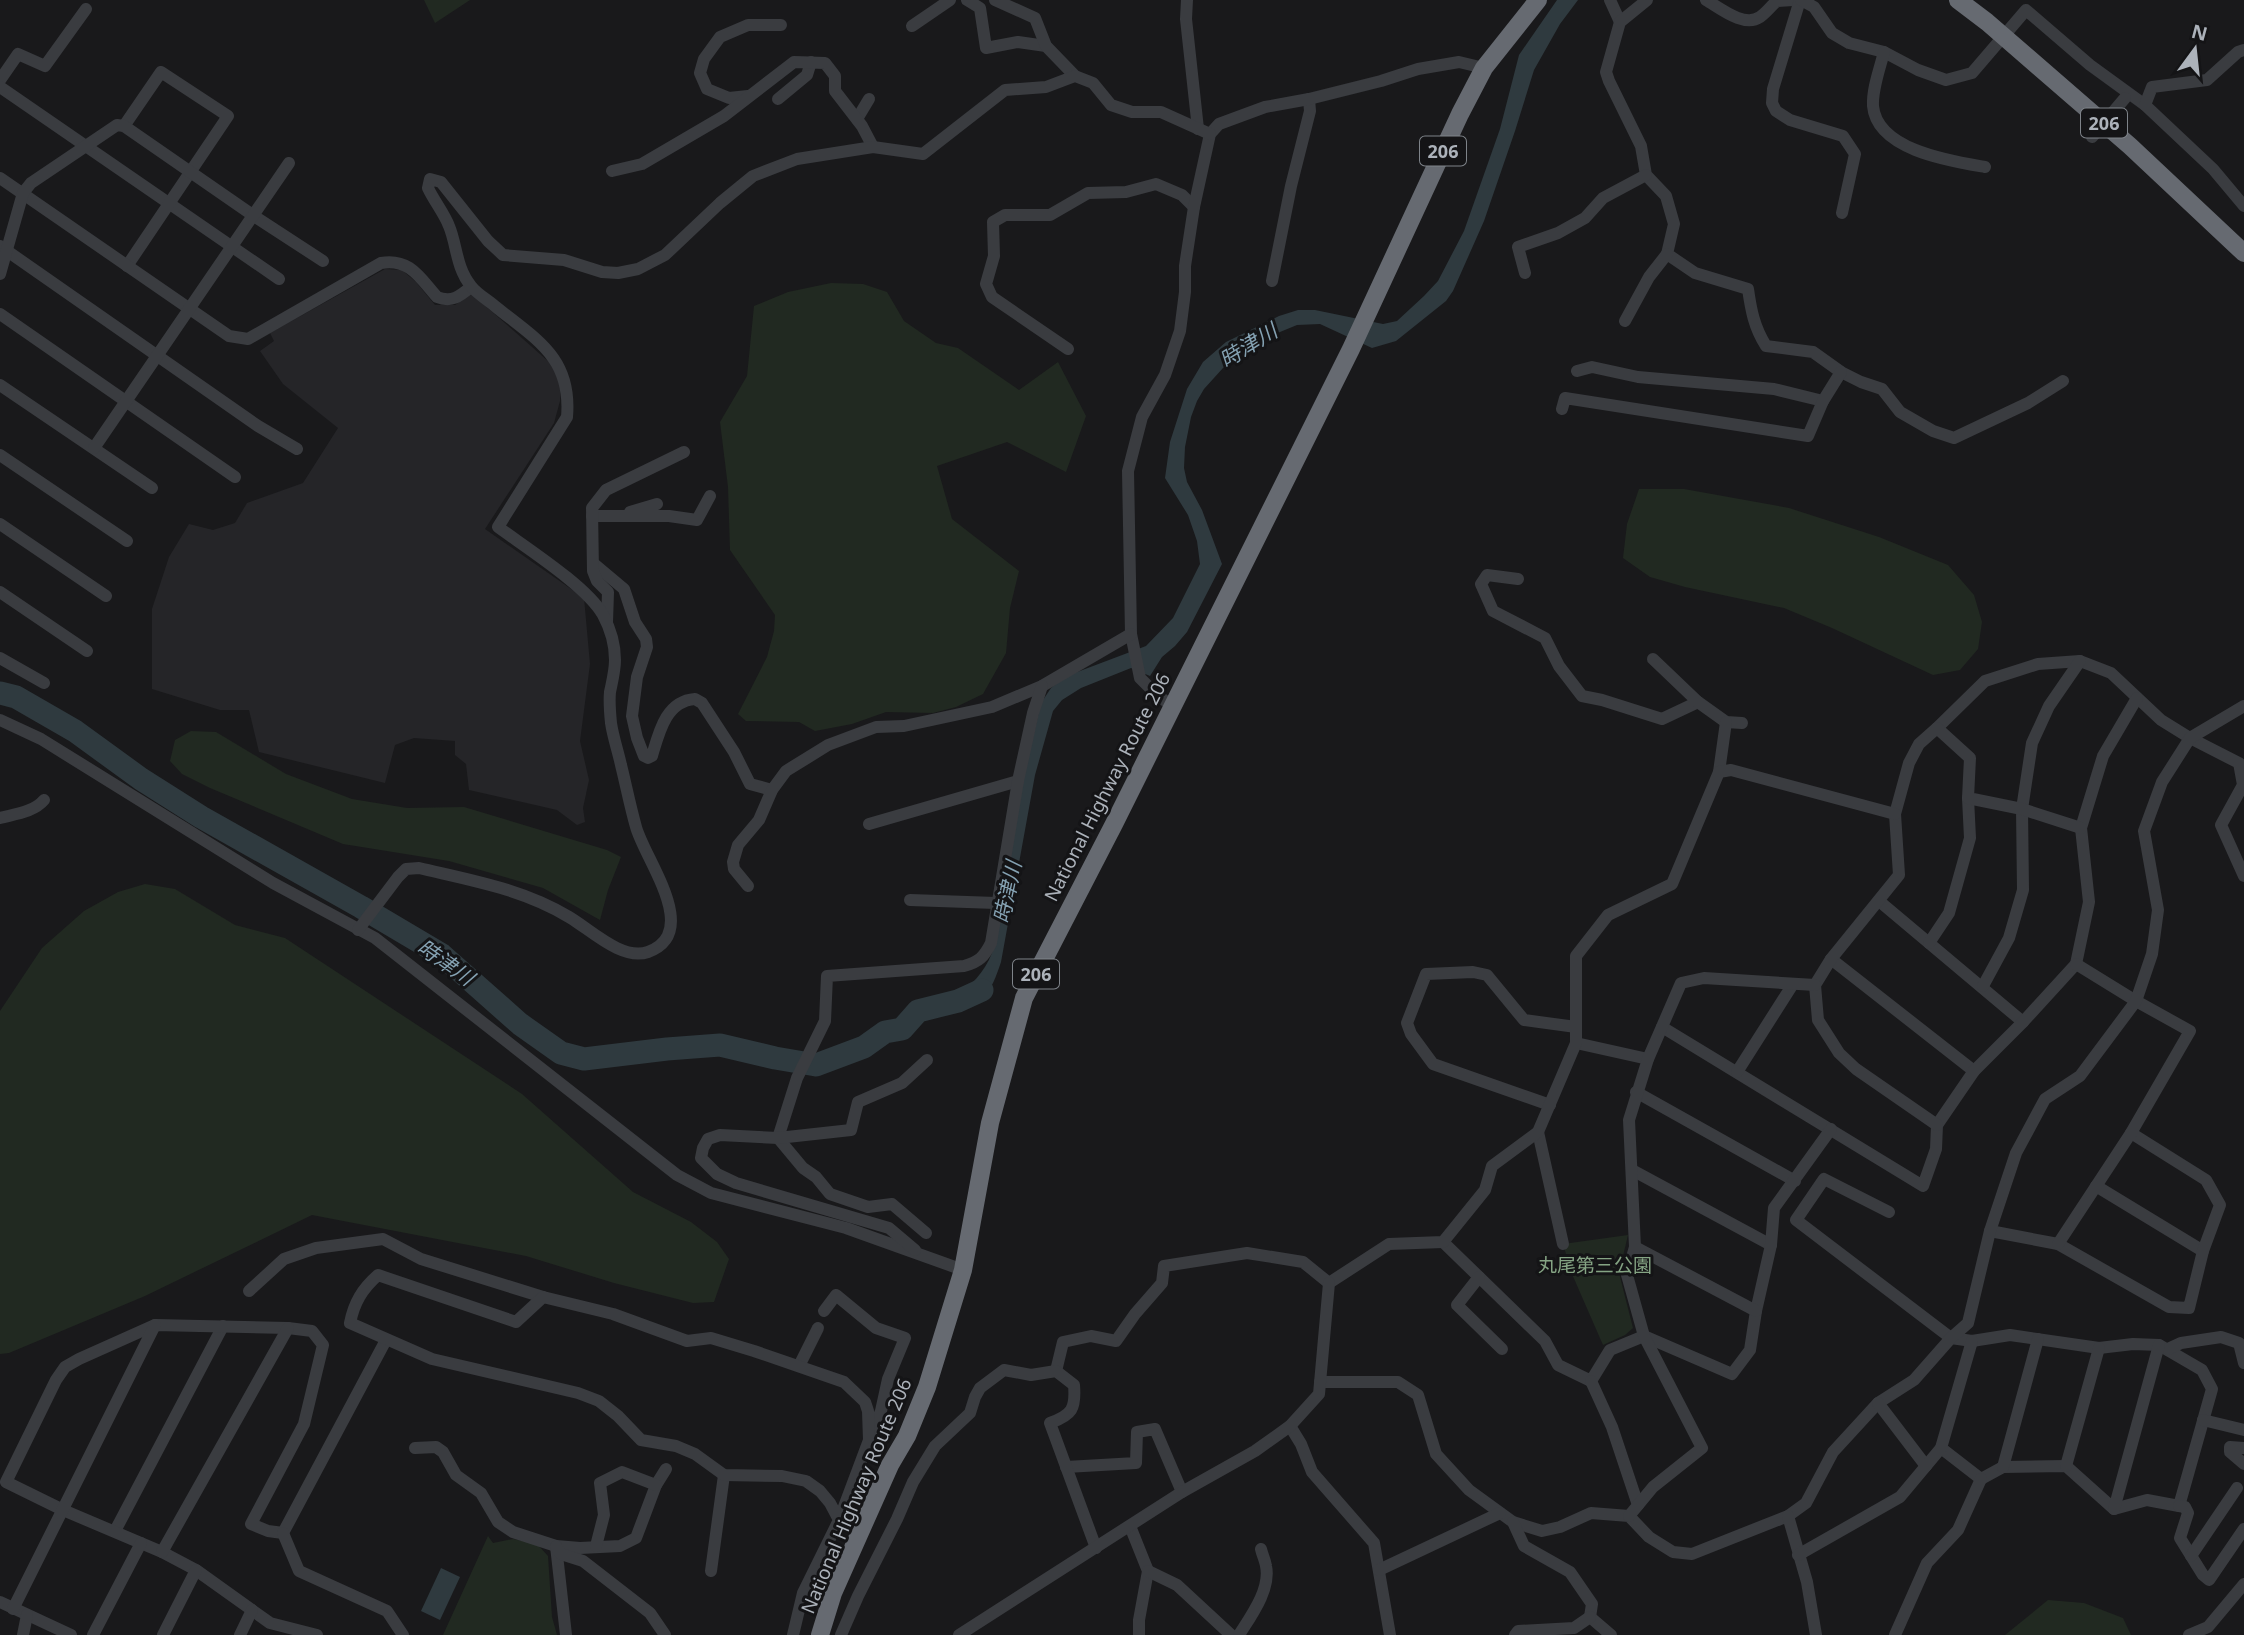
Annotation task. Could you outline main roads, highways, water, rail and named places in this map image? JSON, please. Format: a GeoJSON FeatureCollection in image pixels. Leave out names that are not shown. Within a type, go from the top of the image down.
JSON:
{"type":"FeatureCollection","features":[{"type":"Feature","properties":{"kind":"highway","name":"National Highway Route 206"},"geometry":{"type":"LineString","coordinates":[[820,1635],[833,1593],[890,1465],[907,1436],[927,1387],[963,1270],[990,1124],[1024,998],[1351,349],[1460,114],[1484,68],[1538,0]]}},
{"type":"Feature","properties":{"kind":"highway","name":"206"},"geometry":{"type":"LineString","coordinates":[[1958,0],[2130,146],[2244,253]]}},
{"type":"Feature","properties":{"kind":"highway","name":"206"},"geometry":{"type":"LineString","coordinates":[[1971,0],[2132,132],[2244,237]]}},
{"type":"Feature","properties":{"kind":"water","name":"時津川"},"geometry":{"type":"Polygon","coordinates":[[[1557,0],[1578,0],[1560,24],[1534,70],[1484,221],[1446,301],[1396,341],[1372,348],[1320,324],[1297,325],[1238,356],[1204,389],[1191,417],[1184,468],[1187,482],[1202,510],[1222,564],[1187,632],[1162,657],[1150,676],[1131,668],[1081,688],[1062,700],[1053,711],[1035,775],[1001,962],[982,1000],[956,1005],[954,998],[976,978],[992,953],[1025,772],[1041,703],[1051,688],[1064,677],[1146,646],[1173,618],[1200,564],[1197,541],[1188,515],[1165,478],[1170,442],[1187,389],[1203,362],[1226,342],[1279,316],[1298,310],[1315,310],[1383,324],[1397,321],[1424,296],[1438,281],[1464,231],[1500,129],[1519,55],[1557,0]]]}},
{"type":"Feature","properties":{"kind":"water"},"geometry":{"type":"Polygon","coordinates":[[[441,1568],[460,1577],[440,1620],[421,1611],[441,1568]]]}},
{"type":"Feature","properties":{"kind":"waterway","name":"時津川"},"geometry":{"type":"LineString","coordinates":[[0,693],[16,697],[75,731],[141,779],[201,817],[442,955],[520,1024],[561,1053],[584,1059],[720,1045],[816,1065],[864,1047],[885,1032],[902,1029],[918,1011],[958,1001],[982,990]]}},
{"type":"Feature","properties":{"kind":"park label","name":"丸尾第三公園"},"geometry":{"type":"Point","coordinates":[1595,1265]}}]}
